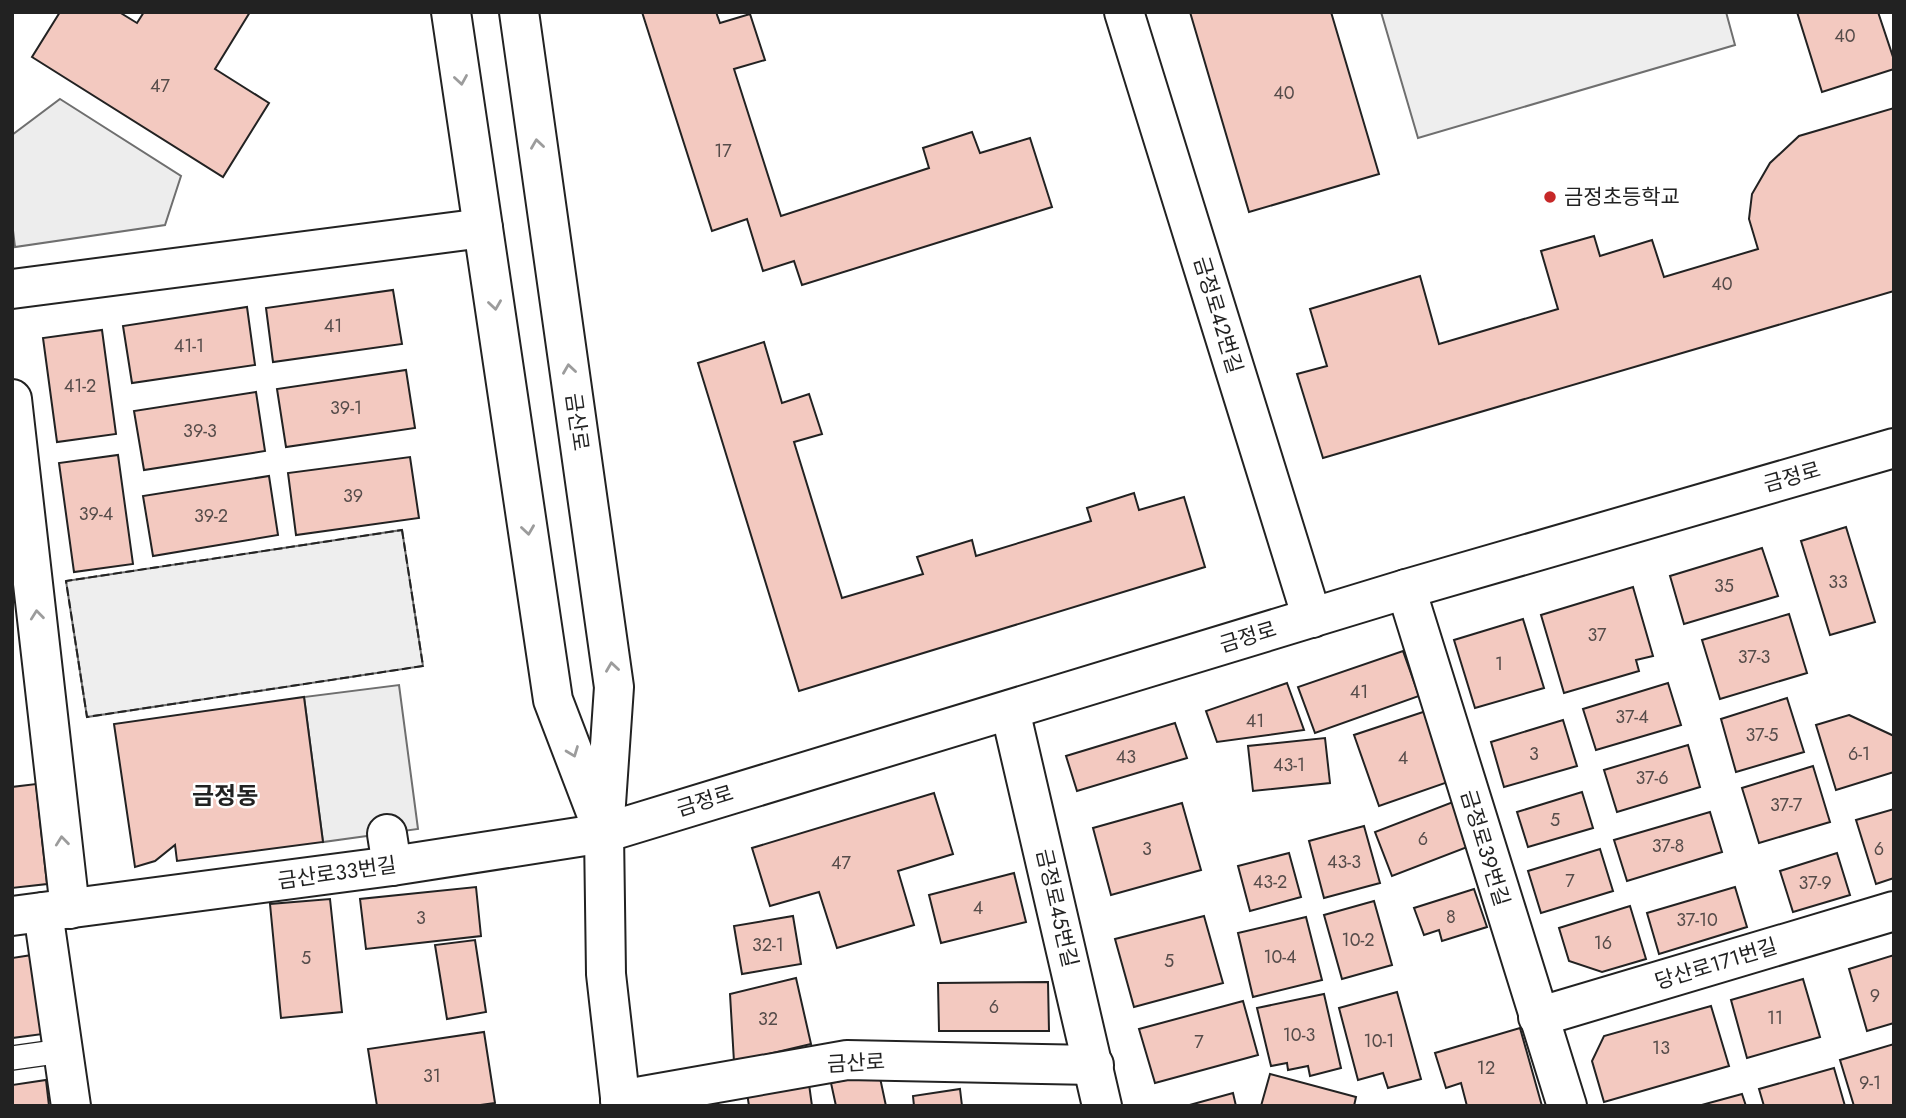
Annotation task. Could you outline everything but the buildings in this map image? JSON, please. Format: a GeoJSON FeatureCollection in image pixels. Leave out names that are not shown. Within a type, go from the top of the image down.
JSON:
{"type":"FeatureCollection","features":[{"type":"Feature","properties":{"kind":"street","name":"금산로"},"geometry":{"type":"LineString","coordinates":[[451,12],[553,700],[604,832]]}},
{"type":"Feature","properties":{"kind":"street","name":"금산로"},"geometry":{"type":"LineString","coordinates":[[519,12],[614,687],[604,832],[606,974],[620,1103],[847,1060],[1094,1065]]}},
{"type":"Feature","properties":{"kind":"street","name":"금정로42번길"},"geometry":{"type":"LineString","coordinates":[[1124,12],[1312,618]]}},
{"type":"Feature","properties":{"kind":"street"},"geometry":{"type":"LineString","coordinates":[[12,289],[483,228]]}},
{"type":"Feature","properties":{"kind":"street"},"geometry":{"type":"LineString","coordinates":[[12,399],[42,913],[71,1106]]}},
{"type":"Feature","properties":{"kind":"street","name":"금정로"},"geometry":{"type":"LineString","coordinates":[[604,832],[1406,589],[1894,448]]}},
{"type":"Feature","properties":{"kind":"street","name":"금정로39번길"},"geometry":{"type":"LineString","coordinates":[[1406,589],[1567,1106]]}},
{"type":"Feature","properties":{"kind":"street","name":"금정로45번길"},"geometry":{"type":"LineString","coordinates":[[1010,710],[1102,1106]]}},
{"type":"Feature","properties":{"kind":"street","name":"금산로33번길"},"geometry":{"type":"LineString","coordinates":[[42,913],[389,850],[604,832]]}},
{"type":"Feature","properties":{"kind":"street","name":"당산로171번길"},"geometry":{"type":"LineString","coordinates":[[1538,1017],[1894,911]]}},
{"type":"Feature","properties":{"kind":"lane"},"geometry":{"type":"LineString","coordinates":[[12,1058],[62,1051]]}},
{"type":"Feature","properties":{"kind":"shaded area"},"geometry":{"type":"Polygon","coordinates":[[[1381,12],[1726,12],[1735,45],[1418,138],[1381,12]]]}},
{"type":"Feature","properties":{"kind":"shaded area"},"geometry":{"type":"Polygon","coordinates":[[[60,99],[181,176],[165,225],[15,247],[12,222],[12,135],[60,99]]]}},
{"type":"Feature","properties":{"kind":"shaded area"},"geometry":{"type":"Polygon","coordinates":[[[402,530],[423,666],[87,717],[66,581],[402,530]]]}},
{"type":"Feature","properties":{"kind":"shaded area"},"geometry":{"type":"Polygon","coordinates":[[[399,685],[418,829],[323,842],[304,697],[399,685]]]}},
{"type":"Feature","properties":{"kind":"fence"},"geometry":{"type":"LineString","coordinates":[[402,530],[423,666],[87,717],[66,581],[402,530]]}},
{"type":"Feature","properties":{"kind":"place","name":"금정초등학교"},"geometry":{"type":"Point","coordinates":[1550,197]}},
{"type":"Feature","properties":{"kind":"district","name":"금정동"},"geometry":{"type":"Point","coordinates":[225,795]}}]}
